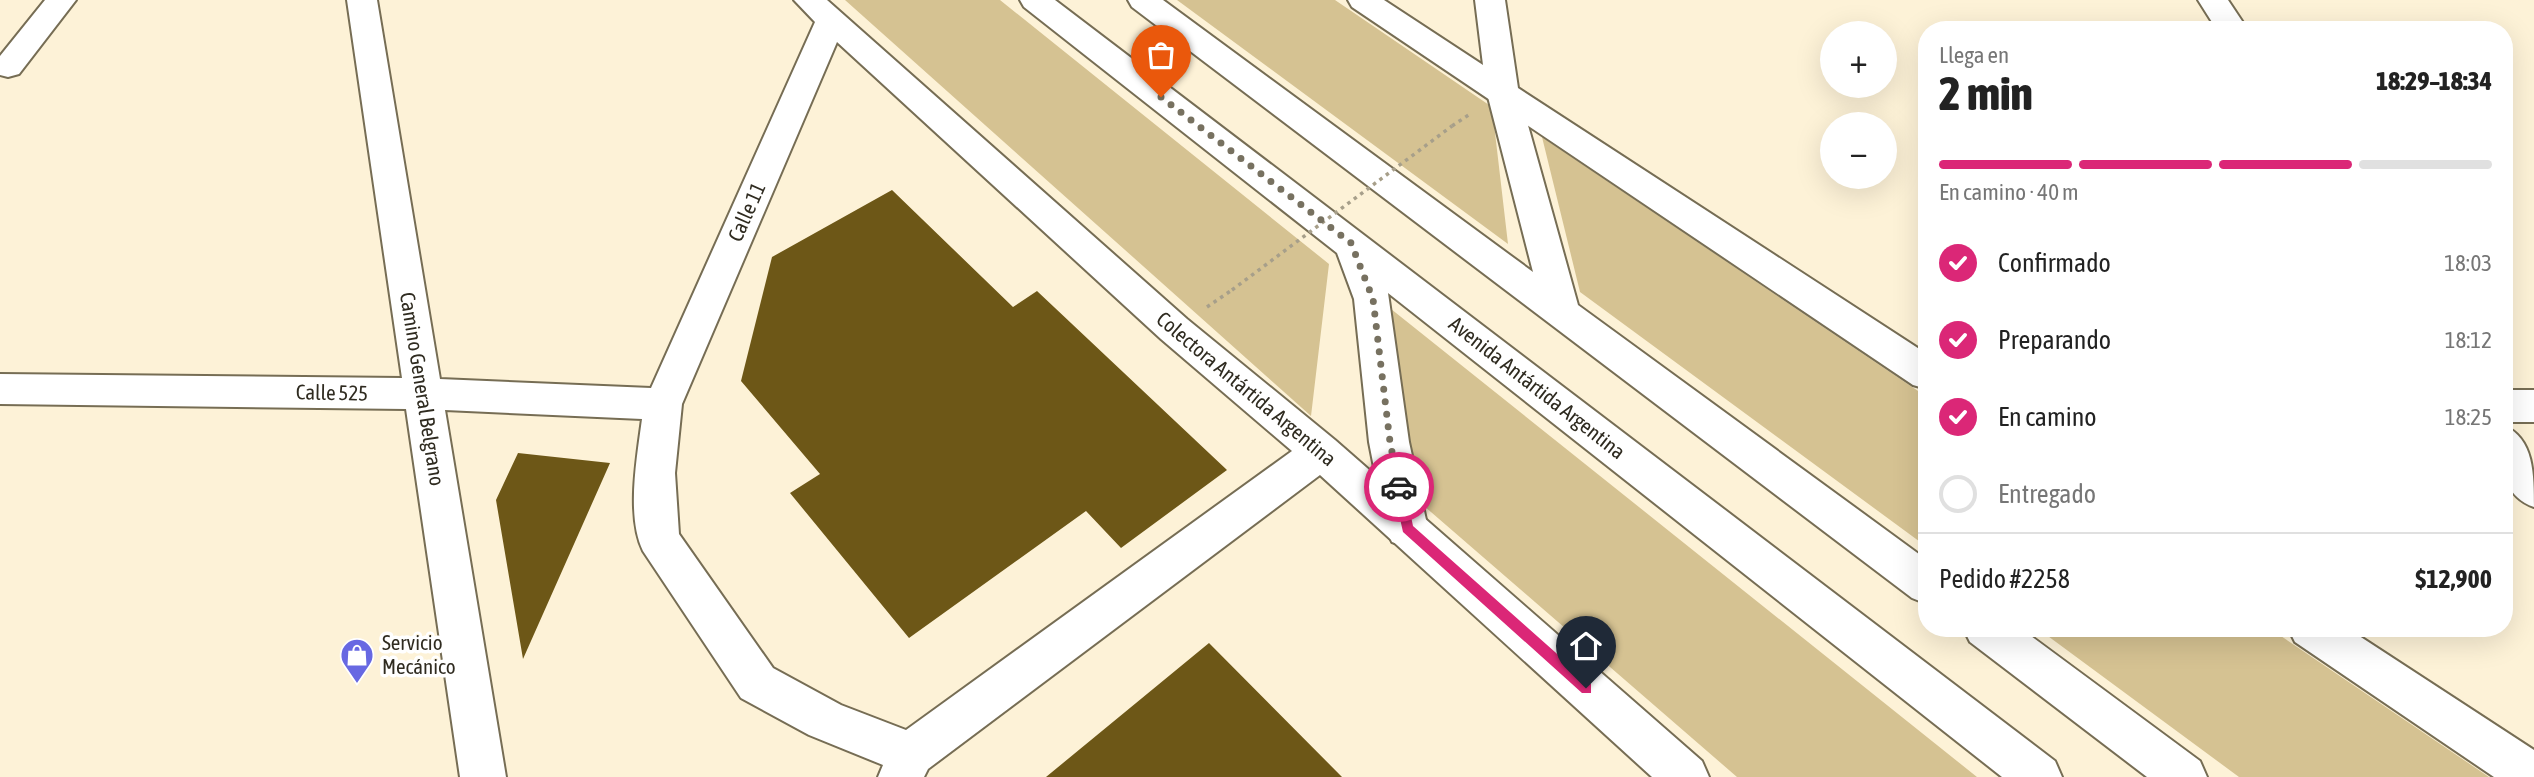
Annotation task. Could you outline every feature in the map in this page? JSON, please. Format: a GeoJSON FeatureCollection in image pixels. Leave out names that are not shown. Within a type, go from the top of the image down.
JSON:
{"type":"FeatureCollection","features":[{"type":"Feature","properties":{"kind":"street"},"geometry":{"type":"LineString","coordinates":[[8,67],[61,0]]}},
{"type":"Feature","properties":{"kind":"street","name":"Camino General Belgrano"},"geometry":{"type":"LineString","coordinates":[[362,0],[483,777]]}},
{"type":"Feature","properties":{"kind":"street","name":"Avenida Antártida Argentina"},"geometry":{"type":"LineString","coordinates":[[1035,0],[2039,777]]}},
{"type":"Feature","properties":{"kind":"street"},"geometry":{"type":"LineString","coordinates":[[1143,0],[1918,578]]}},
{"type":"Feature","properties":{"kind":"street"},"geometry":{"type":"LineString","coordinates":[[1363,0],[1918,368]]}},
{"type":"Feature","properties":{"kind":"street"},"geometry":{"type":"LineString","coordinates":[[1490,0],[1503,93],[1562,312]]}},
{"type":"Feature","properties":{"kind":"street"},"geometry":{"type":"LineString","coordinates":[[2213,0],[2226,21]]}},
{"type":"Feature","properties":{"kind":"street","name":"Calle 11"},"geometry":{"type":"LineString","coordinates":[[820,10],[663,404],[655,473],[658,538],[757,683],[906,765]]}},
{"type":"Feature","properties":{"kind":"street","name":"Colectora Antártida Argentina"},"geometry":{"type":"LineString","coordinates":[[820,10],[1174,329],[1321,452],[1686,777]]}},
{"type":"Feature","properties":{"kind":"street"},"geometry":{"type":"LineString","coordinates":[[1351,243],[1373,299],[1390,442],[1407,529]]}},
{"type":"Feature","properties":{"kind":"street","name":"Calle 525"},"geometry":{"type":"LineString","coordinates":[[0,389],[423,394],[663,404]]}},
{"type":"Feature","properties":{"kind":"street"},"geometry":{"type":"LineString","coordinates":[[2513,407],[2534,406]]}},
{"type":"Feature","properties":{"kind":"street"},"geometry":{"type":"LineString","coordinates":[[906,765],[1321,452]]}},
{"type":"Feature","properties":{"kind":"street"},"geometry":{"type":"LineString","coordinates":[[2513,456],[2534,490]]}},
{"type":"Feature","properties":{"kind":"street"},"geometry":{"type":"LineString","coordinates":[[1997,637],[2185,777]]}},
{"type":"Feature","properties":{"kind":"street"},"geometry":{"type":"LineString","coordinates":[[2324,637],[2534,777]]}},
{"type":"Feature","properties":{"kind":"path"},"geometry":{"type":"LineString","coordinates":[[1232,290],[1452,126]]}},
{"type":"Feature","properties":{"kind":"shaded area"},"geometry":{"type":"Polygon","coordinates":[[[845,0],[1000,0],[1329,264],[1311,416],[845,0]]]}},
{"type":"Feature","properties":{"kind":"shaded area"},"geometry":{"type":"Polygon","coordinates":[[[1177,0],[1335,0],[1492,107],[1508,244],[1177,0]]]}},
{"type":"Feature","properties":{"kind":"shaded area"},"geometry":{"type":"Polygon","coordinates":[[[1542,137],[1918,391],[1918,540],[1580,292],[1542,137]]]}},
{"type":"Feature","properties":{"kind":"shaded area"},"geometry":{"type":"Polygon","coordinates":[[[1376,297],[1977,777],[1737,777],[1379,467],[1376,297]]]}},
{"type":"Feature","properties":{"kind":"shaded area"},"geometry":{"type":"Polygon","coordinates":[[[2049,637],[2282,637],[2489,777],[2239,777],[2049,637]]]}},
{"type":"Feature","properties":{"kind":"building"},"geometry":{"type":"Polygon","coordinates":[[[892,190],[1013,307],[1037,291],[1227,470],[1121,548],[1086,511],[909,638],[790,493],[820,474],[741,381],[772,257],[892,190]]]}},
{"type":"Feature","properties":{"kind":"building"},"geometry":{"type":"Polygon","coordinates":[[[518,453],[610,463],[523,659],[496,500],[518,453]]]}},
{"type":"Feature","properties":{"kind":"building"},"geometry":{"type":"Polygon","coordinates":[[[1209,643],[1342,777],[1046,777],[1209,643]]]}},
{"type":"Feature","properties":{"kind":"way so far"},"geometry":{"type":"LineString","coordinates":[[1161,97],[1351,243],[1373,299],[1390,442],[1399,487]]}},
{"type":"Feature","properties":{"kind":"place","name":"Servicio Mecánico"},"geometry":{"type":"Point","coordinates":[357,685]}},
{"type":"Feature","properties":{"kind":"route"},"geometry":{"type":"LineString","coordinates":[[1399,487],[1407,529],[1586,688]]}}]}
